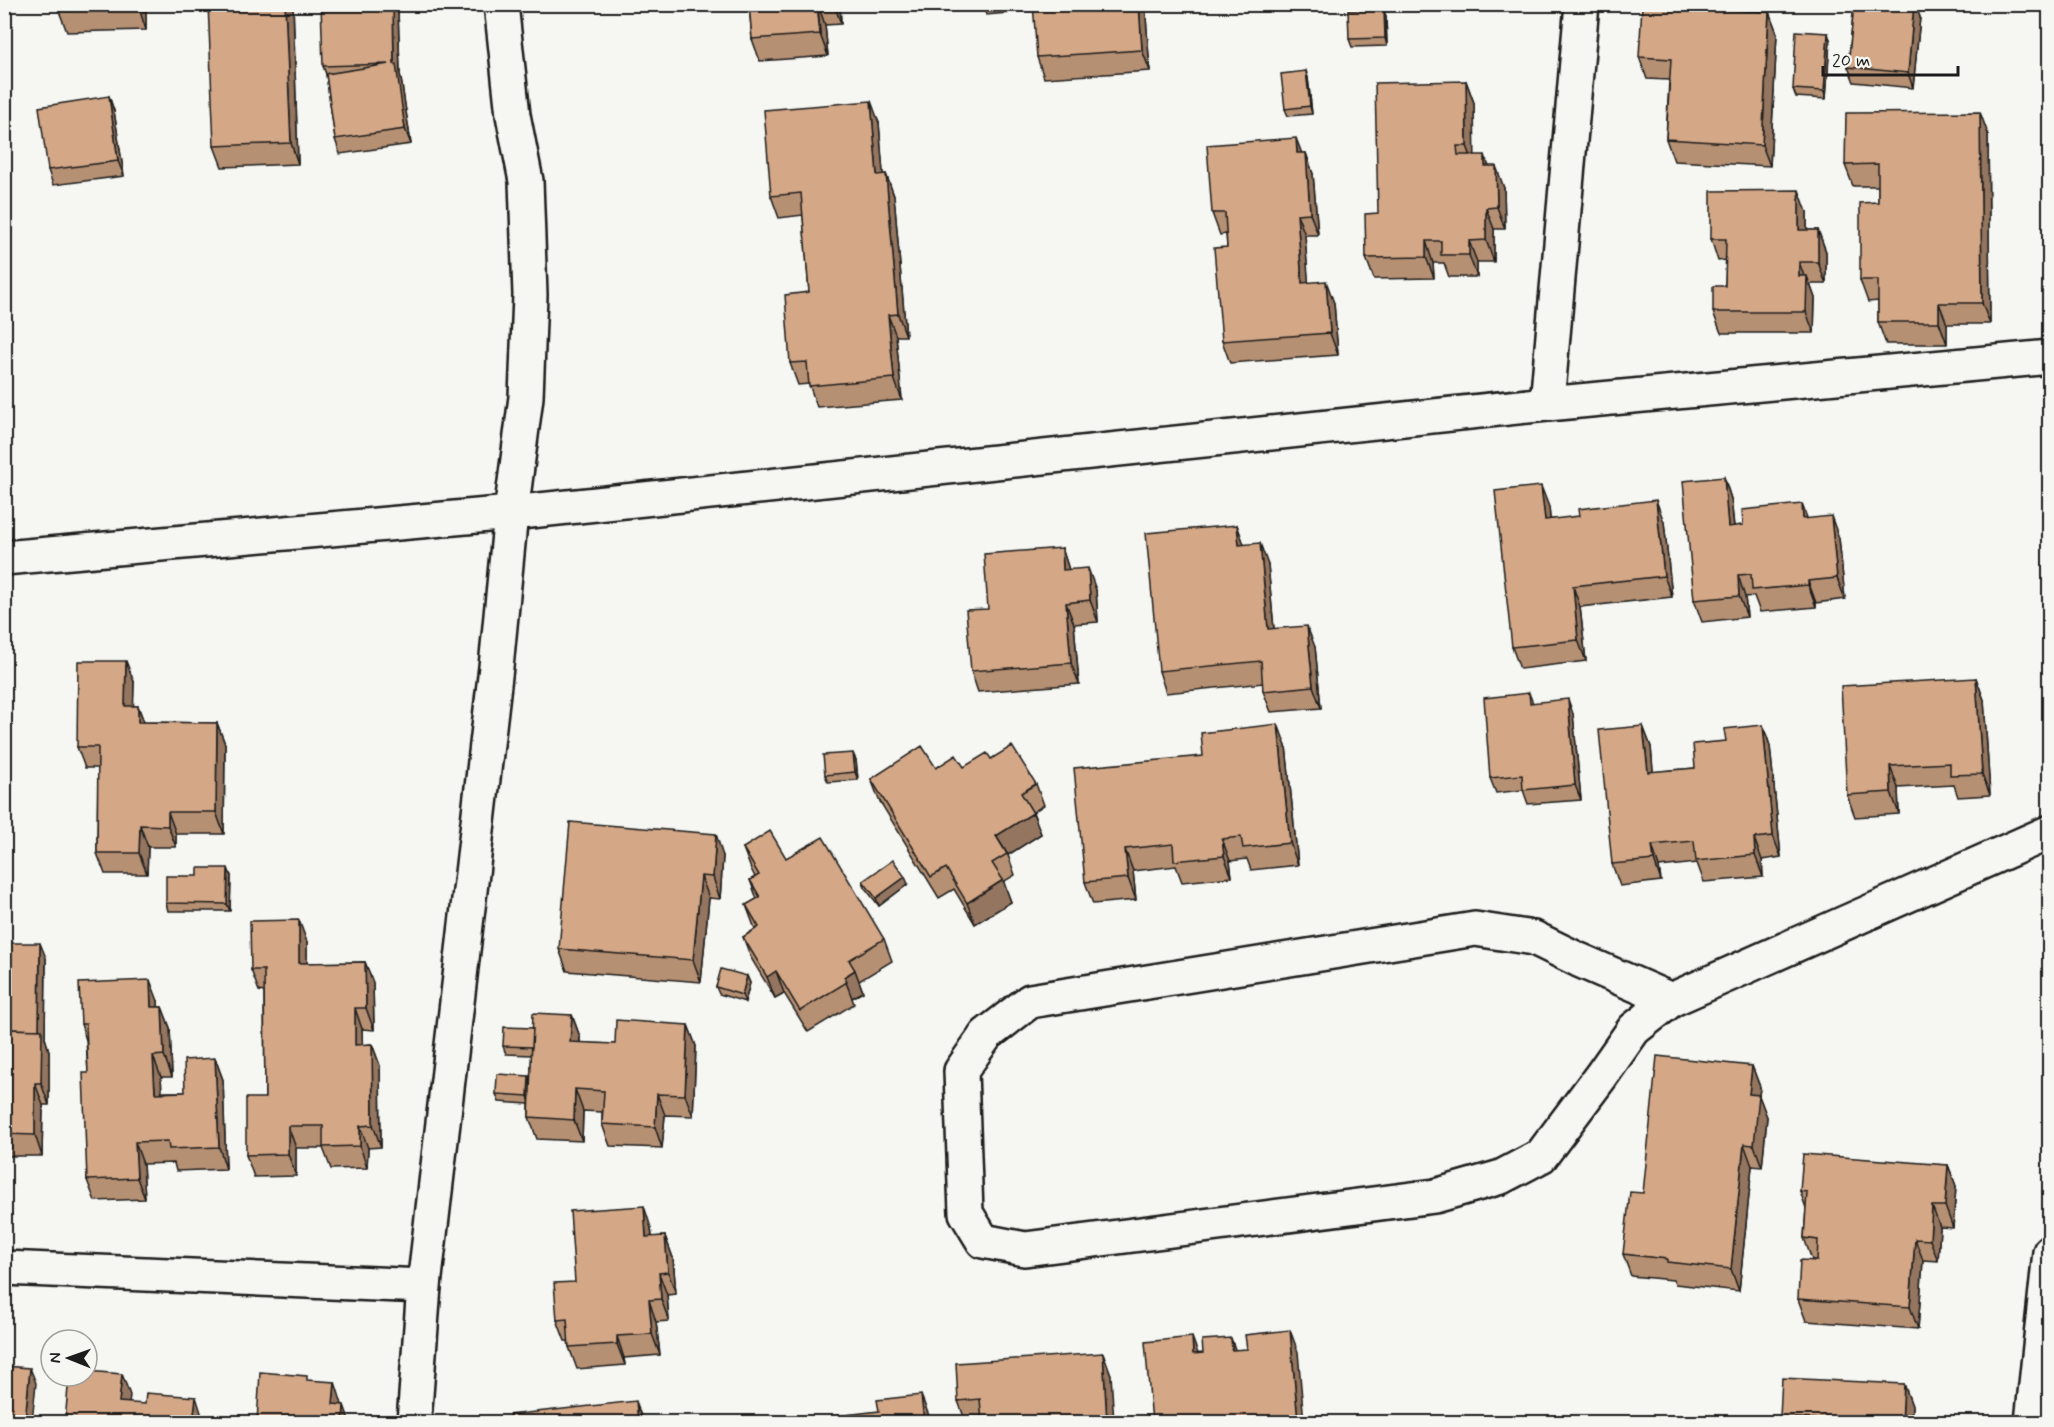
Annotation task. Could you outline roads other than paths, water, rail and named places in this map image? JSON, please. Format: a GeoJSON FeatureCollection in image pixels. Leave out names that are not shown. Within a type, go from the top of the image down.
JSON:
{"type":"FeatureCollection","features":[{"type":"Feature","properties":{"kind":"street"},"geometry":{"type":"LineString","coordinates":[[414,1422],[424,1286],[526,397],[530,295],[526,181],[513,115],[501,4]]}},
{"type":"Feature","properties":{"kind":"street"},"geometry":{"type":"LineString","coordinates":[[1547,404],[1582,4]]}},
{"type":"Feature","properties":{"kind":"street"},"geometry":{"type":"LineString","coordinates":[[4,558],[511,513],[1547,404],[2049,357]]}},
{"type":"Feature","properties":{"kind":"street"},"geometry":{"type":"LineString","coordinates":[[1671,1000],[1534,938],[1475,929],[1030,1001],[986,1035],[961,1071],[966,1213],[983,1241],[1025,1249],[1435,1196],[1501,1177],[1541,1156],[1634,1029],[1671,1000],[2049,832]]}},
{"type":"Feature","properties":{"kind":"street"},"geometry":{"type":"LineString","coordinates":[[2038,1421],[2049,1252]]}},
{"type":"Feature","properties":{"kind":"street"},"geometry":{"type":"LineString","coordinates":[[4,1268],[424,1286]]}}]}
